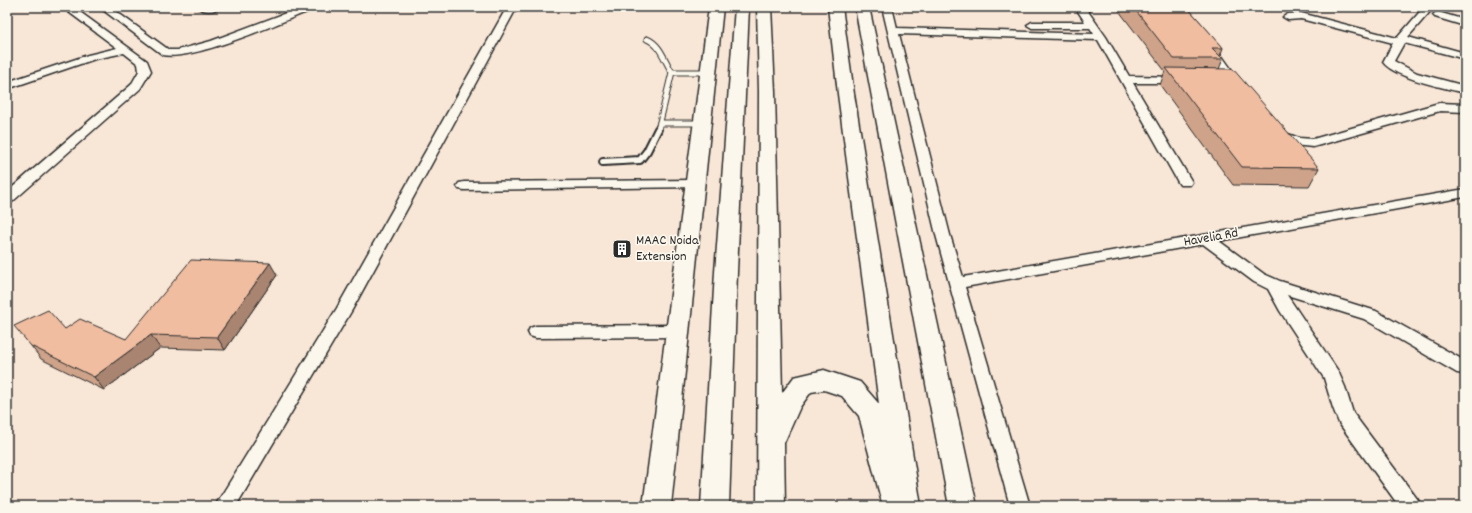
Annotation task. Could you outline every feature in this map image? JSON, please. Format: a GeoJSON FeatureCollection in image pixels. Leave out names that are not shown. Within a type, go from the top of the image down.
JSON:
{"type":"FeatureCollection","features":[{"type":"Feature","properties":{"kind":"street"},"geometry":{"type":"LineString","coordinates":[[7,199],[136,87],[145,71],[143,63],[126,49],[67,7]]}},
{"type":"Feature","properties":{"kind":"street"},"geometry":{"type":"LineString","coordinates":[[104,7],[167,53],[175,54],[228,38],[311,7]]}},
{"type":"Feature","properties":{"kind":"street"},"geometry":{"type":"LineString","coordinates":[[202,7],[216,7]]}},
{"type":"Feature","properties":{"kind":"street"},"geometry":{"type":"LineString","coordinates":[[225,506],[344,310],[512,7]]}},
{"type":"Feature","properties":{"kind":"street"},"geometry":{"type":"LineString","coordinates":[[657,506],[716,7]]}},
{"type":"Feature","properties":{"kind":"street"},"geometry":{"type":"LineString","coordinates":[[715,506],[726,272],[742,7]]}},
{"type":"Feature","properties":{"kind":"street"},"geometry":{"type":"LineString","coordinates":[[764,7],[767,92],[771,506]]}},
{"type":"Feature","properties":{"kind":"street"},"geometry":{"type":"LineString","coordinates":[[835,7],[846,94],[907,506]]}},
{"type":"Feature","properties":{"kind":"street"},"geometry":{"type":"LineString","coordinates":[[862,7],[963,506]]}},
{"type":"Feature","properties":{"kind":"street"},"geometry":{"type":"LineString","coordinates":[[887,7],[941,227],[1020,506]]}},
{"type":"Feature","properties":{"kind":"street"},"geometry":{"type":"LineString","coordinates":[[1080,7],[1101,37],[1185,182]]}},
{"type":"Feature","properties":{"kind":"street"},"geometry":{"type":"LineString","coordinates":[[1429,7],[1400,40],[1389,57],[1388,62],[1392,66],[1411,74],[1465,90]]}},
{"type":"Feature","properties":{"kind":"street"},"geometry":{"type":"LineString","coordinates":[[1438,15],[1465,23]]}},
{"type":"Feature","properties":{"kind":"street"},"geometry":{"type":"LineString","coordinates":[[1288,17],[1301,16],[1465,56]]}},
{"type":"Feature","properties":{"kind":"street"},"geometry":{"type":"LineString","coordinates":[[892,28],[1093,25]]}},
{"type":"Feature","properties":{"kind":"street"},"geometry":{"type":"LineString","coordinates":[[892,28],[1101,37]]}},
{"type":"Feature","properties":{"kind":"street"},"geometry":{"type":"LineString","coordinates":[[1200,35],[1219,58],[1244,93]]}},
{"type":"Feature","properties":{"kind":"street"},"geometry":{"type":"LineString","coordinates":[[7,86],[92,57],[126,49]]}},
{"type":"Feature","properties":{"kind":"street"},"geometry":{"type":"LineString","coordinates":[[1126,79],[1195,80]]}},
{"type":"Feature","properties":{"kind":"street"},"geometry":{"type":"LineString","coordinates":[[1218,80],[1234,81]]}},
{"type":"Feature","properties":{"kind":"street"},"geometry":{"type":"LineString","coordinates":[[1269,123],[1279,136],[1297,142],[1313,143],[1439,107],[1465,108]]}},
{"type":"Feature","properties":{"kind":"street"},"geometry":{"type":"LineString","coordinates":[[464,186],[695,184]]}},
{"type":"Feature","properties":{"kind":"street","name":"Havelia Rd"},"geometry":{"type":"LineString","coordinates":[[956,282],[1465,193]]}},
{"type":"Feature","properties":{"kind":"street"},"geometry":{"type":"LineString","coordinates":[[1205,238],[1259,278],[1274,285],[1370,315],[1462,368]]}},
{"type":"Feature","properties":{"kind":"street"},"geometry":{"type":"LineString","coordinates":[[1274,285],[1286,307],[1332,376],[1337,387],[1346,418],[1411,506]]}},
{"type":"Feature","properties":{"kind":"street"},"geometry":{"type":"LineString","coordinates":[[536,332],[678,331]]}},
{"type":"Feature","properties":{"kind":"street"},"geometry":{"type":"LineString","coordinates":[[770,444],[790,402],[803,384],[824,380],[851,389],[872,412],[897,506]]}},
{"type":"Feature","properties":{"kind":"lane"},"geometry":{"type":"LineString","coordinates":[[646,39],[654,41],[657,44],[672,72]]}},
{"type":"Feature","properties":{"kind":"lane"},"geometry":{"type":"LineString","coordinates":[[672,72],[708,72]]}},
{"type":"Feature","properties":{"kind":"lane"},"geometry":{"type":"LineString","coordinates":[[603,162],[640,160],[646,154],[660,123],[672,72]]}},
{"type":"Feature","properties":{"kind":"lane"},"geometry":{"type":"LineString","coordinates":[[660,123],[702,123]]}},
{"type":"Feature","properties":{"kind":"building"},"geometry":{"type":"Polygon","coordinates":[[[1133,7],[1187,7],[1221,45],[1223,48],[1212,48],[1223,59],[1174,59],[1133,7]]]}},
{"type":"Feature","properties":{"kind":"building"},"geometry":{"type":"Polygon","coordinates":[[[1166,68],[1233,69],[1319,168],[1242,167],[1166,68]]]}},
{"type":"Feature","properties":{"kind":"building"},"geometry":{"type":"Polygon","coordinates":[[[191,260],[270,263],[217,337],[151,335],[94,377],[31,346],[14,326],[48,310],[65,329],[80,319],[126,339],[191,260]]]}},
{"type":"Feature","properties":{"kind":"place","name":"MAAC Noida Extension"},"geometry":{"type":"Point","coordinates":[622,249]}}]}
